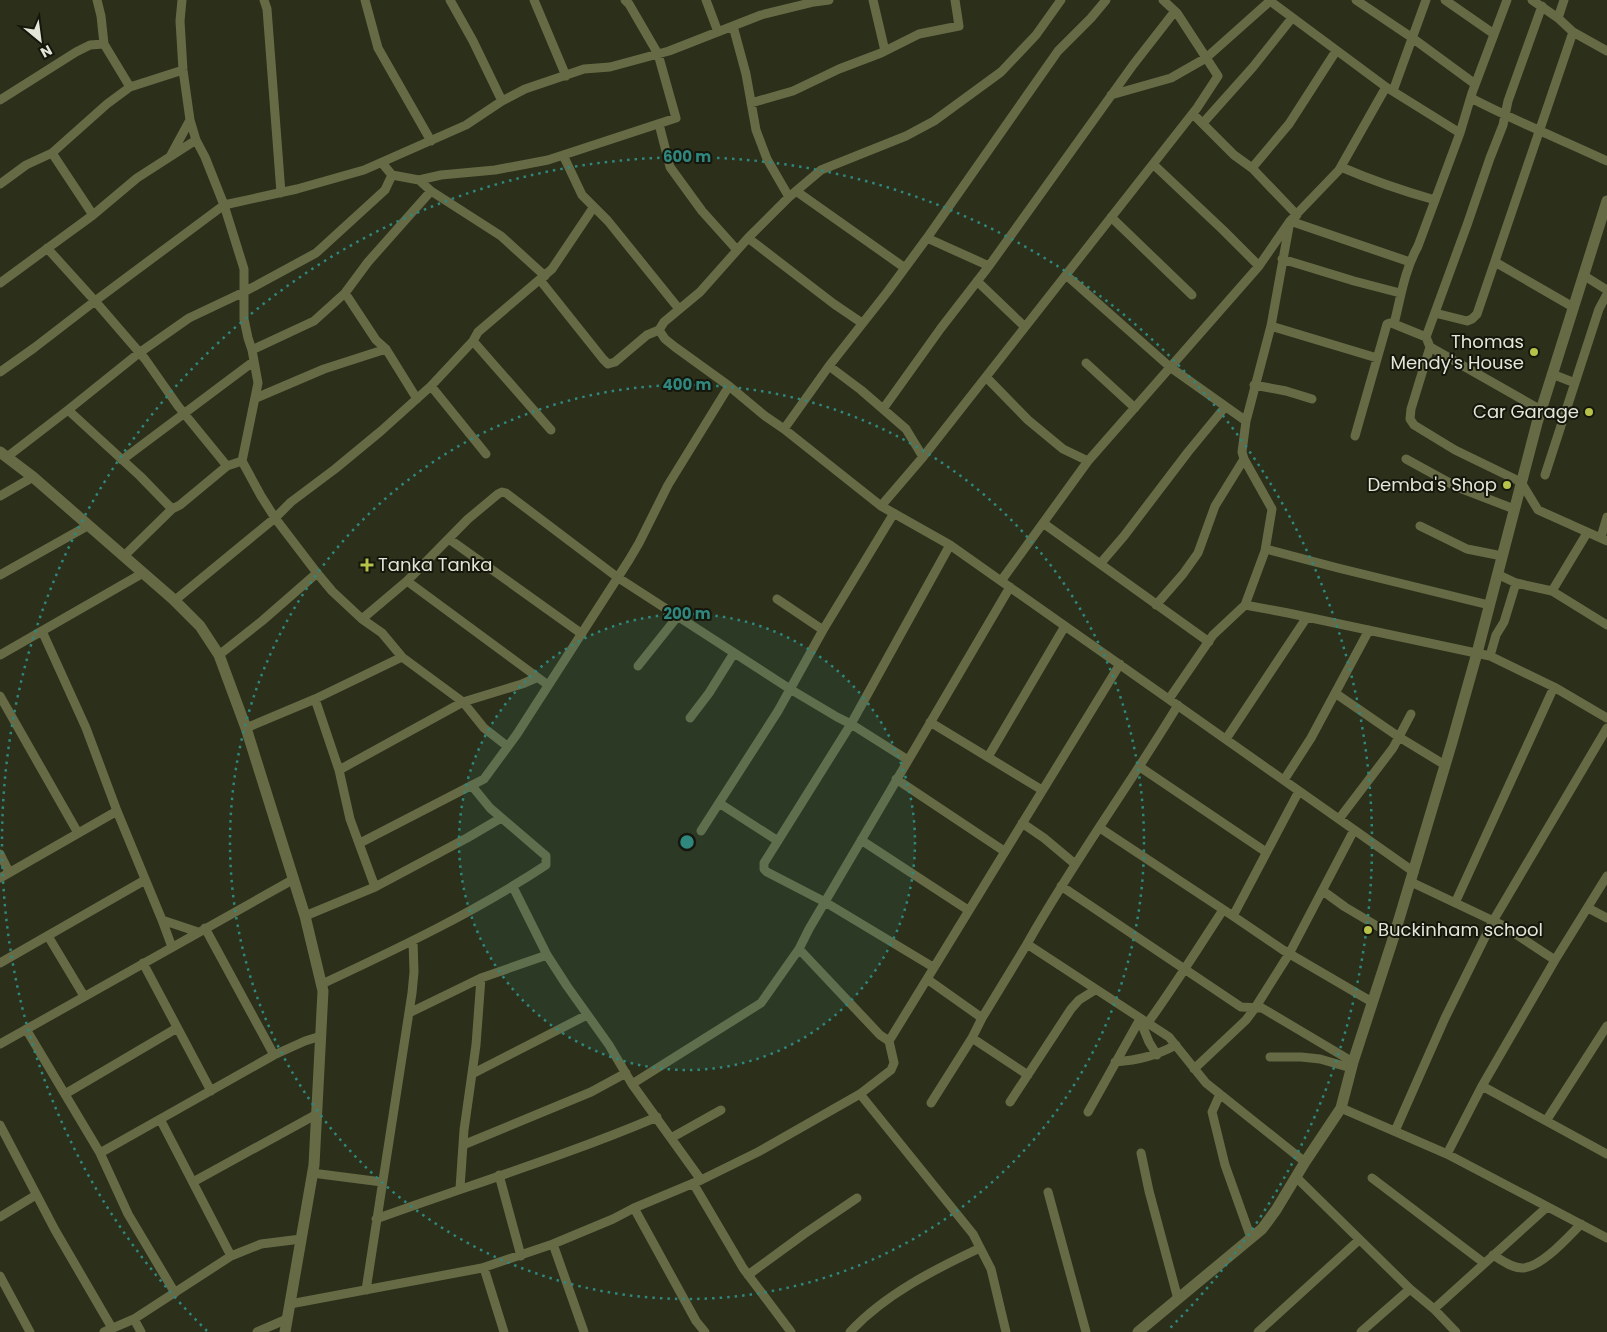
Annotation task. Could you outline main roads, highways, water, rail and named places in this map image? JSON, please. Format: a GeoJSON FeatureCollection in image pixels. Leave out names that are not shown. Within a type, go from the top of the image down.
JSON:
{"type":"FeatureCollection","features":[{"type":"Feature","properties":{"kind":"place","name":"Thomas Mendy's House"},"geometry":{"type":"Point","coordinates":[1534,352]}},
{"type":"Feature","properties":{"kind":"place","name":"Car Garage"},"geometry":{"type":"Point","coordinates":[1589,412]}},
{"type":"Feature","properties":{"kind":"place","name":"Demba's Shop"},"geometry":{"type":"Point","coordinates":[1507,485]}},
{"type":"Feature","properties":{"kind":"place","name":"Tanka Tanka"},"geometry":{"type":"Point","coordinates":[367,565]}},
{"type":"Feature","properties":{"kind":"place","name":"Buckinham school"},"geometry":{"type":"Point","coordinates":[1368,930]}}]}
